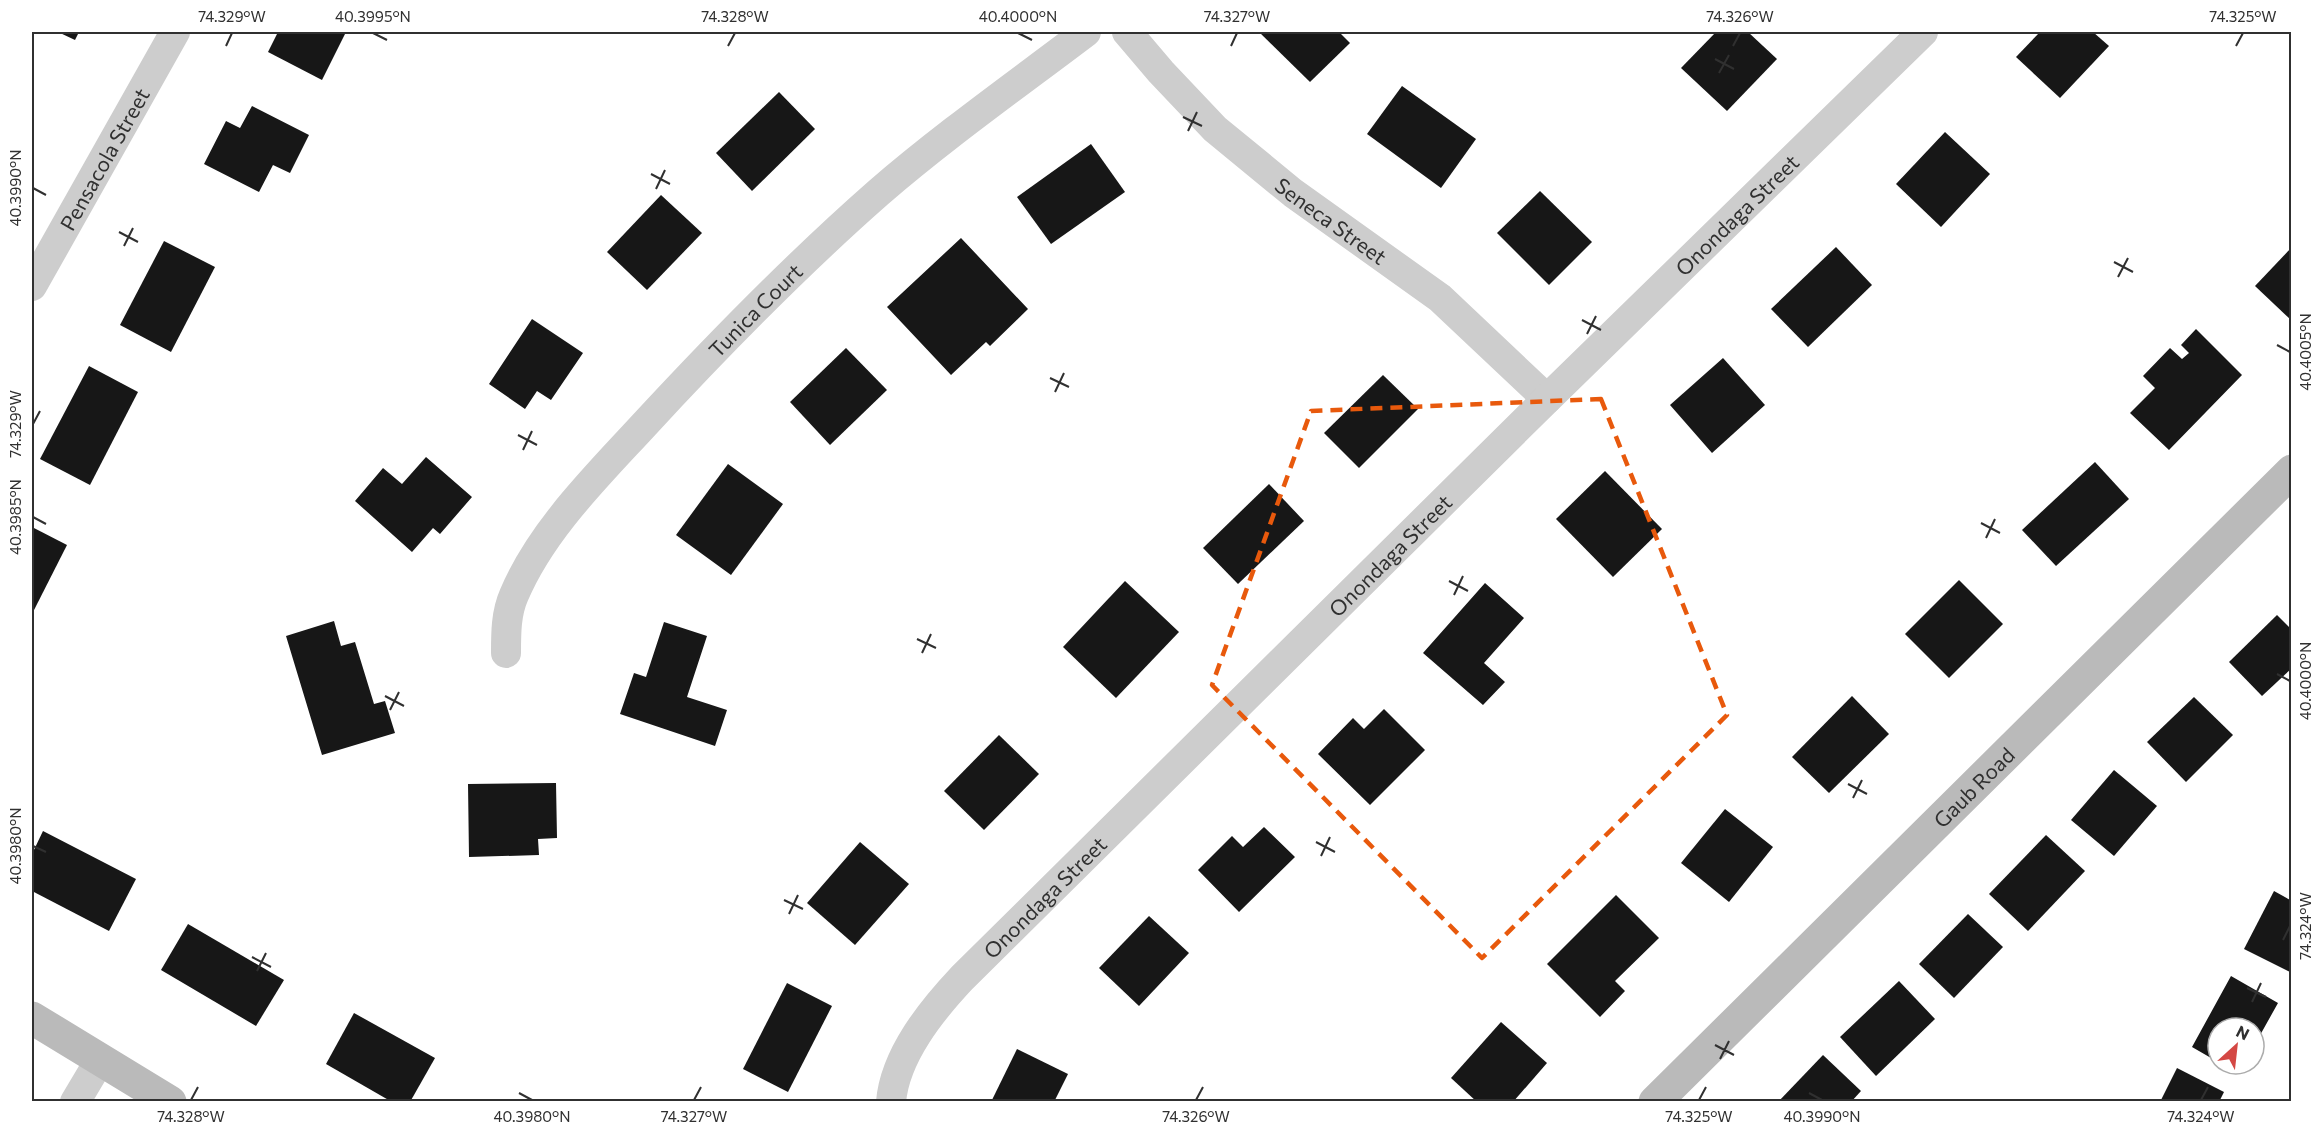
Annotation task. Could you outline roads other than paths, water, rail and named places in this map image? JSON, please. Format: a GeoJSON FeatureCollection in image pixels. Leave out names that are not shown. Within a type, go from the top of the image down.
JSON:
{"type":"FeatureCollection","features":[{"type":"Feature","properties":{"kind":"street","name":"Pensacola Street"},"geometry":{"type":"LineString","coordinates":[[32,286],[175,32]]}},
{"type":"Feature","properties":{"kind":"street","name":"Tunica Court"},"geometry":{"type":"LineString","coordinates":[[506,653],[506,623],[513,596],[534,557],[608,464],[671,396],[722,342],[877,194],[1086,32]]}},
{"type":"Feature","properties":{"kind":"street","name":"Seneca Street"},"geometry":{"type":"LineString","coordinates":[[1127,32],[1215,129],[1293,193],[1440,298],[1547,399]]}},
{"type":"Feature","properties":{"kind":"street","name":"Onondaga Street"},"geometry":{"type":"LineString","coordinates":[[891,1101],[909,1047],[931,1011],[1547,399],[1923,32]]}},
{"type":"Feature","properties":{"kind":"street","name":"Gaub Road"},"geometry":{"type":"LineString","coordinates":[[1656,1101],[2292,471]]}},
{"type":"Feature","properties":{"kind":"street"},"geometry":{"type":"LineString","coordinates":[[32,1018],[170,1101]]}},
{"type":"Feature","properties":{"kind":"street"},"geometry":{"type":"LineString","coordinates":[[75,1101],[100,1060]]}}]}
